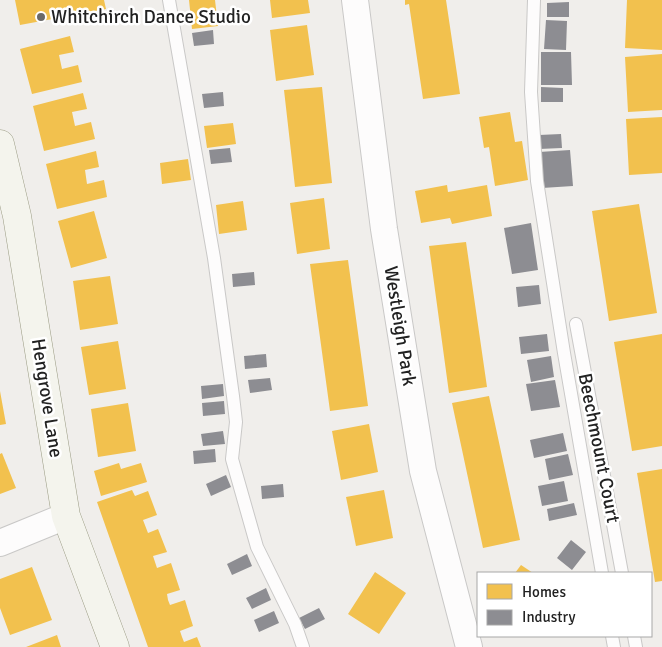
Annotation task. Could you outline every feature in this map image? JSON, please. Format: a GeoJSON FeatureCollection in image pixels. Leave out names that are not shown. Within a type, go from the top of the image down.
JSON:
{"type":"FeatureCollection","features":[{"type":"Feature","properties":{"kind":"street","name":"Westleigh Park"},"geometry":{"type":"LineString","coordinates":[[355,0],[384,229],[423,471],[469,647]]}},
{"type":"Feature","properties":{"kind":"street","name":"Hengrove Lane"},"geometry":{"type":"LineString","coordinates":[[0,144],[17,216],[66,516],[115,647]]}},
{"type":"Feature","properties":{"kind":"street"},"geometry":{"type":"LineString","coordinates":[[0,543],[66,516]]}},
{"type":"Feature","properties":{"kind":"lane"},"geometry":{"type":"LineString","coordinates":[[169,0],[214,258],[233,396],[236,422],[232,459],[257,547],[295,624],[303,647]]}},
{"type":"Feature","properties":{"kind":"lane"},"geometry":{"type":"LineString","coordinates":[[534,0],[531,92],[537,181],[602,572]]}},
{"type":"Feature","properties":{"kind":"lane","name":"Beechmount Court"},"geometry":{"type":"LineString","coordinates":[[576,324],[622,572]]}},
{"type":"Feature","properties":{"kind":"building: Homes","name":"Whitchirch Dance Studio"},"geometry":{"type":"Polygon","coordinates":[[[15,0],[104,0],[106,9],[20,25],[15,0]]]}},
{"type":"Feature","properties":{"kind":"building: Homes"},"geometry":{"type":"Polygon","coordinates":[[[189,0],[215,0],[218,26],[192,29],[189,0]]]}},
{"type":"Feature","properties":{"kind":"building: Homes"},"geometry":{"type":"Polygon","coordinates":[[[270,0],[308,0],[310,13],[272,18],[270,0]]]}},
{"type":"Feature","properties":{"kind":"building: Homes"},"geometry":{"type":"Polygon","coordinates":[[[405,0],[446,0],[460,94],[423,99],[409,4],[405,5],[405,0]]]}},
{"type":"Feature","properties":{"kind":"building: Homes"},"geometry":{"type":"Polygon","coordinates":[[[627,0],[662,0],[662,50],[625,48],[627,0]]]}},
{"type":"Feature","properties":{"kind":"building: Homes"},"geometry":{"type":"Polygon","coordinates":[[[307,25],[314,75],[276,81],[270,30],[307,25]]]}},
{"type":"Feature","properties":{"kind":"building: Homes"},"geometry":{"type":"Polygon","coordinates":[[[70,36],[74,52],[59,55],[62,69],[78,65],[82,82],[32,94],[20,49],[70,36]]]}},
{"type":"Feature","properties":{"kind":"building: Homes"},"geometry":{"type":"Polygon","coordinates":[[[662,54],[662,110],[628,112],[625,57],[662,54]]]}},
{"type":"Feature","properties":{"kind":"building: Homes"},"geometry":{"type":"Polygon","coordinates":[[[322,87],[332,183],[295,187],[284,90],[322,87]]]}},
{"type":"Feature","properties":{"kind":"building: Homes"},"geometry":{"type":"Polygon","coordinates":[[[83,93],[87,109],[72,112],[75,126],[91,122],[95,139],[44,151],[33,106],[83,93]]]}},
{"type":"Feature","properties":{"kind":"building: Homes"},"geometry":{"type":"Polygon","coordinates":[[[510,112],[515,142],[522,141],[528,180],[495,186],[489,147],[484,148],[479,117],[510,112]]]}},
{"type":"Feature","properties":{"kind":"building: Homes"},"geometry":{"type":"Polygon","coordinates":[[[662,117],[662,173],[629,175],[626,119],[662,117]]]}},
{"type":"Feature","properties":{"kind":"building: Homes"},"geometry":{"type":"Polygon","coordinates":[[[233,123],[236,144],[207,148],[204,126],[233,123]]]}},
{"type":"Feature","properties":{"kind":"building: Homes"},"geometry":{"type":"Polygon","coordinates":[[[96,151],[99,167],[85,170],[87,184],[104,180],[107,197],[57,209],[46,164],[96,151]]]}},
{"type":"Feature","properties":{"kind":"building: Homes"},"geometry":{"type":"Polygon","coordinates":[[[188,159],[191,180],[162,184],[160,163],[188,159]]]}},
{"type":"Feature","properties":{"kind":"building: Homes"},"geometry":{"type":"Polygon","coordinates":[[[447,185],[448,192],[487,185],[492,216],[452,224],[450,218],[421,223],[415,191],[447,185]]]}},
{"type":"Feature","properties":{"kind":"building: Homes"},"geometry":{"type":"Polygon","coordinates":[[[324,198],[330,249],[297,254],[290,203],[324,198]]]}},
{"type":"Feature","properties":{"kind":"building: Homes"},"geometry":{"type":"Polygon","coordinates":[[[243,201],[247,230],[219,234],[216,205],[243,201]]]}},
{"type":"Feature","properties":{"kind":"building: Homes"},"geometry":{"type":"Polygon","coordinates":[[[639,204],[657,313],[609,321],[592,211],[639,204]]]}},
{"type":"Feature","properties":{"kind":"building: Homes"},"geometry":{"type":"Polygon","coordinates":[[[94,211],[107,258],[71,268],[58,221],[94,211]]]}},
{"type":"Feature","properties":{"kind":"building: Homes"},"geometry":{"type":"Polygon","coordinates":[[[466,242],[487,387],[449,393],[429,246],[466,242]]]}},
{"type":"Feature","properties":{"kind":"building: Homes"},"geometry":{"type":"Polygon","coordinates":[[[348,260],[368,406],[330,411],[310,264],[348,260]]]}},
{"type":"Feature","properties":{"kind":"building: Homes"},"geometry":{"type":"Polygon","coordinates":[[[110,276],[118,324],[80,330],[73,281],[110,276]]]}},
{"type":"Feature","properties":{"kind":"building: Homes"},"geometry":{"type":"Polygon","coordinates":[[[662,334],[662,446],[632,451],[614,342],[662,334]]]}},
{"type":"Feature","properties":{"kind":"building: Homes"},"geometry":{"type":"Polygon","coordinates":[[[118,341],[126,389],[89,395],[81,347],[118,341]]]}},
{"type":"Feature","properties":{"kind":"building: Homes"},"geometry":{"type":"Polygon","coordinates":[[[0,391],[6,424],[0,425],[0,391]]]}},
{"type":"Feature","properties":{"kind":"building: Homes"},"geometry":{"type":"Polygon","coordinates":[[[489,396],[520,540],[483,548],[452,403],[489,396]]]}},
{"type":"Feature","properties":{"kind":"building: Homes"},"geometry":{"type":"Polygon","coordinates":[[[128,403],[136,451],[98,457],[91,409],[128,403]]]}},
{"type":"Feature","properties":{"kind":"building: Homes"},"geometry":{"type":"Polygon","coordinates":[[[369,424],[378,472],[341,480],[332,431],[369,424]]]}},
{"type":"Feature","properties":{"kind":"building: Homes"},"geometry":{"type":"Polygon","coordinates":[[[2,453],[16,488],[0,494],[0,454],[2,453]]]}},
{"type":"Feature","properties":{"kind":"building: Homes"},"geometry":{"type":"Polygon","coordinates":[[[119,463],[121,469],[141,463],[147,482],[101,496],[94,471],[119,463]]]}},
{"type":"Feature","properties":{"kind":"building: Homes"},"geometry":{"type":"Polygon","coordinates":[[[662,469],[662,581],[655,582],[637,473],[662,469]]]}},
{"type":"Feature","properties":{"kind":"building: Homes"},"geometry":{"type":"Polygon","coordinates":[[[132,490],[135,496],[148,491],[157,515],[143,520],[148,533],[158,529],[167,552],[153,556],[157,568],[171,563],[180,590],[167,594],[168,600],[170,605],[185,600],[193,626],[180,631],[182,637],[184,642],[197,637],[201,647],[148,647],[97,502],[132,490]]]}},
{"type":"Feature","properties":{"kind":"building: Homes"},"geometry":{"type":"Polygon","coordinates":[[[384,490],[393,538],[356,546],[346,497],[384,490]]]}},
{"type":"Feature","properties":{"kind":"building: Homes"},"geometry":{"type":"Polygon","coordinates":[[[521,565],[532,572],[516,572],[521,565]]]}},
{"type":"Feature","properties":{"kind":"building: Homes"},"geometry":{"type":"Polygon","coordinates":[[[32,567],[52,620],[10,635],[0,608],[0,579],[32,567]]]}},
{"type":"Feature","properties":{"kind":"building: Homes"},"geometry":{"type":"Polygon","coordinates":[[[375,572],[406,593],[379,634],[348,614],[375,572]]]}},
{"type":"Feature","properties":{"kind":"building: Homes"},"geometry":{"type":"Polygon","coordinates":[[[57,635],[61,647],[26,647],[57,635]]]}},
{"type":"Feature","properties":{"kind":"building: Industry"},"geometry":{"type":"Polygon","coordinates":[[[569,2],[569,17],[547,17],[547,3],[569,2]]]}},
{"type":"Feature","properties":{"kind":"building: Industry"},"geometry":{"type":"Polygon","coordinates":[[[546,20],[567,21],[566,50],[544,49],[546,20]]]}},
{"type":"Feature","properties":{"kind":"building: Industry"},"geometry":{"type":"Polygon","coordinates":[[[213,30],[214,44],[194,46],[192,33],[213,30]]]}},
{"type":"Feature","properties":{"kind":"building: Industry"},"geometry":{"type":"Polygon","coordinates":[[[541,52],[571,52],[572,85],[541,85],[541,52]]]}},
{"type":"Feature","properties":{"kind":"building: Industry"},"geometry":{"type":"Polygon","coordinates":[[[541,87],[563,88],[563,102],[541,102],[541,87]]]}},
{"type":"Feature","properties":{"kind":"building: Industry"},"geometry":{"type":"Polygon","coordinates":[[[223,92],[224,106],[204,108],[202,94],[223,92]]]}},
{"type":"Feature","properties":{"kind":"building: Industry"},"geometry":{"type":"Polygon","coordinates":[[[561,134],[562,148],[539,149],[539,135],[561,134]]]}},
{"type":"Feature","properties":{"kind":"building: Industry"},"geometry":{"type":"Polygon","coordinates":[[[230,148],[232,162],[211,164],[209,150],[230,148]]]}},
{"type":"Feature","properties":{"kind":"building: Industry"},"geometry":{"type":"Polygon","coordinates":[[[570,150],[573,186],[542,188],[539,152],[570,150]]]}},
{"type":"Feature","properties":{"kind":"building: Industry"},"geometry":{"type":"Polygon","coordinates":[[[531,223],[538,270],[512,274],[504,228],[531,223]]]}},
{"type":"Feature","properties":{"kind":"building: Industry"},"geometry":{"type":"Polygon","coordinates":[[[254,272],[255,285],[233,287],[232,274],[254,272]]]}},
{"type":"Feature","properties":{"kind":"building: Industry"},"geometry":{"type":"Polygon","coordinates":[[[539,285],[541,304],[518,307],[516,287],[539,285]]]}},
{"type":"Feature","properties":{"kind":"building: Industry"},"geometry":{"type":"Polygon","coordinates":[[[547,334],[549,351],[521,354],[519,337],[547,334]]]}},
{"type":"Feature","properties":{"kind":"building: Industry"},"geometry":{"type":"Polygon","coordinates":[[[266,354],[267,367],[245,369],[244,356],[266,354]]]}},
{"type":"Feature","properties":{"kind":"building: Industry"},"geometry":{"type":"Polygon","coordinates":[[[551,356],[554,377],[531,382],[527,360],[551,356]]]}},
{"type":"Feature","properties":{"kind":"building: Industry"},"geometry":{"type":"Polygon","coordinates":[[[270,378],[272,390],[250,393],[248,380],[270,378]]]}},
{"type":"Feature","properties":{"kind":"building: Industry"},"geometry":{"type":"Polygon","coordinates":[[[555,380],[560,407],[531,411],[526,384],[555,380]]]}},
{"type":"Feature","properties":{"kind":"building: Industry"},"geometry":{"type":"Polygon","coordinates":[[[223,384],[224,396],[202,399],[201,386],[223,384]]]}},
{"type":"Feature","properties":{"kind":"building: Industry"},"geometry":{"type":"Polygon","coordinates":[[[224,401],[225,414],[203,416],[202,403],[224,401]]]}},
{"type":"Feature","properties":{"kind":"building: Industry"},"geometry":{"type":"Polygon","coordinates":[[[223,431],[225,444],[203,446],[201,434],[223,431]]]}},
{"type":"Feature","properties":{"kind":"building: Industry"},"geometry":{"type":"Polygon","coordinates":[[[563,433],[567,451],[534,458],[530,440],[563,433]]]}},
{"type":"Feature","properties":{"kind":"building: Industry"},"geometry":{"type":"Polygon","coordinates":[[[215,449],[216,462],[194,464],[193,451],[215,449]]]}},
{"type":"Feature","properties":{"kind":"building: Industry"},"geometry":{"type":"Polygon","coordinates":[[[568,454],[573,475],[549,480],[545,459],[568,454]]]}},
{"type":"Feature","properties":{"kind":"building: Industry"},"geometry":{"type":"Polygon","coordinates":[[[226,475],[231,487],[211,496],[206,484],[226,475]]]}},
{"type":"Feature","properties":{"kind":"building: Industry"},"geometry":{"type":"Polygon","coordinates":[[[564,481],[568,501],[542,506],[538,486],[564,481]]]}},
{"type":"Feature","properties":{"kind":"building: Industry"},"geometry":{"type":"Polygon","coordinates":[[[283,484],[284,497],[262,499],[261,486],[283,484]]]}},
{"type":"Feature","properties":{"kind":"building: Industry"},"geometry":{"type":"Polygon","coordinates":[[[574,503],[577,515],[549,521],[547,509],[574,503]]]}},
{"type":"Feature","properties":{"kind":"building: Industry"},"geometry":{"type":"Polygon","coordinates":[[[571,540],[586,552],[572,570],[557,558],[571,540]]]}},
{"type":"Feature","properties":{"kind":"building: Industry"},"geometry":{"type":"Polygon","coordinates":[[[247,554],[252,566],[232,575],[227,564],[247,554]]]}},
{"type":"Feature","properties":{"kind":"building: Industry"},"geometry":{"type":"Polygon","coordinates":[[[266,588],[271,600],[252,609],[246,598],[266,588]]]}},
{"type":"Feature","properties":{"kind":"building: Industry"},"geometry":{"type":"Polygon","coordinates":[[[319,608],[325,619],[305,629],[299,618],[319,608]]]}},
{"type":"Feature","properties":{"kind":"building: Industry"},"geometry":{"type":"Polygon","coordinates":[[[274,611],[279,623],[259,632],[254,620],[274,611]]]}},
{"type":"Feature","properties":{"kind":"place","name":"Whitchirch Dance Studio"},"geometry":{"type":"Point","coordinates":[41,17]}}]}
